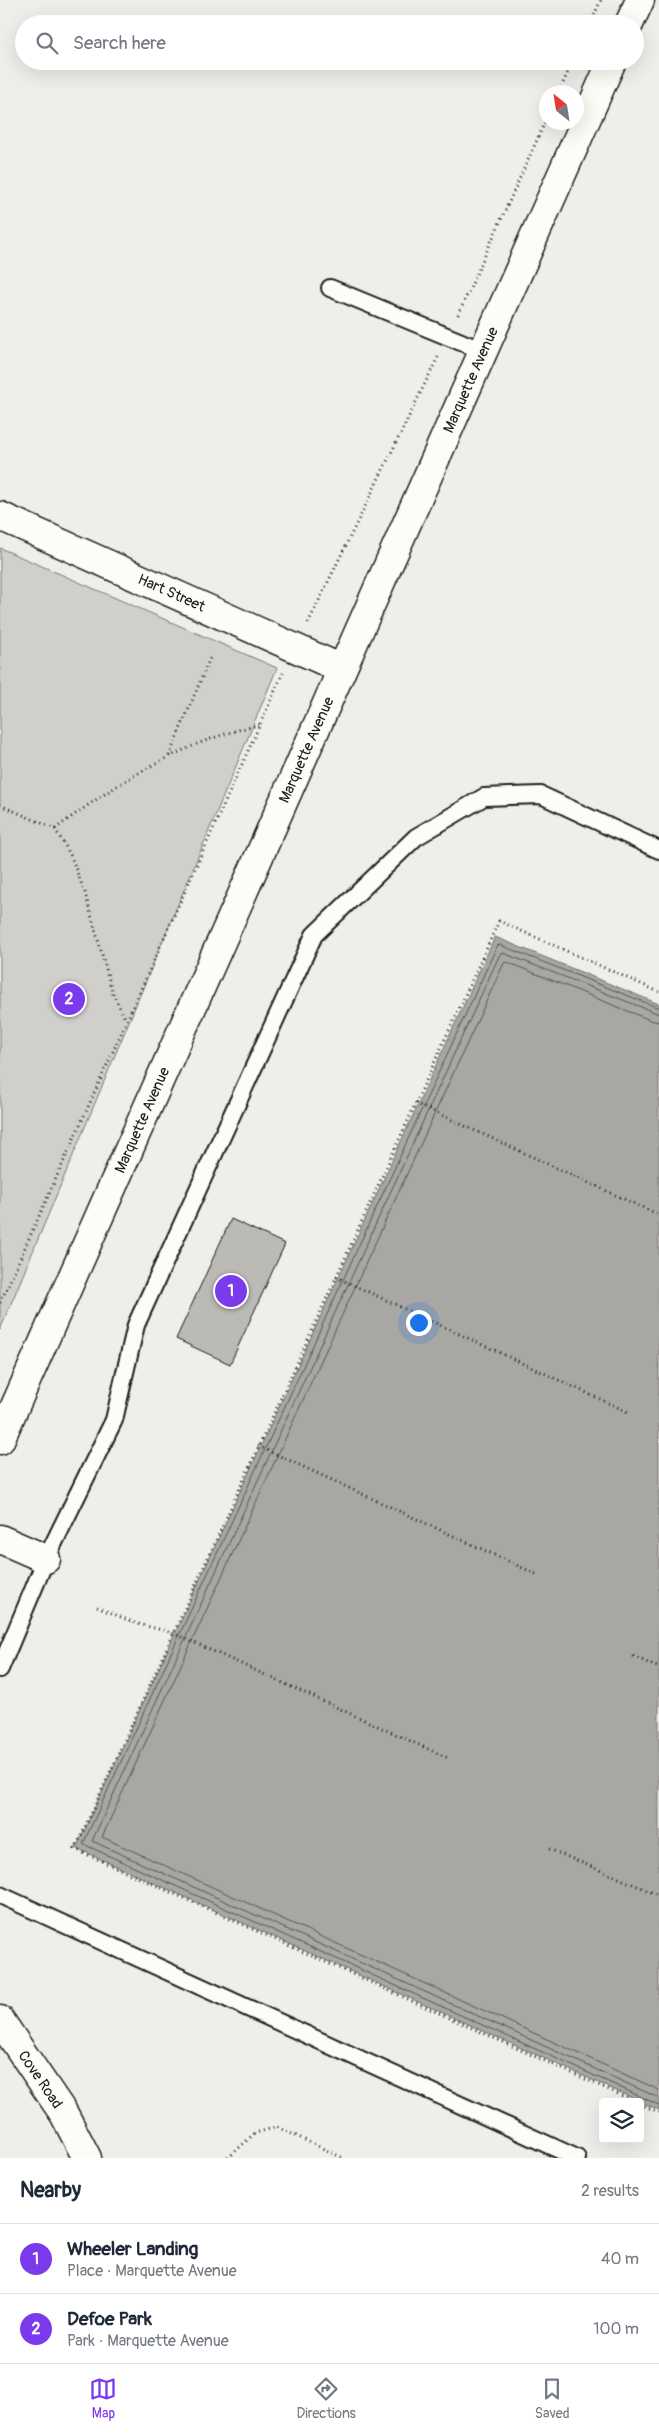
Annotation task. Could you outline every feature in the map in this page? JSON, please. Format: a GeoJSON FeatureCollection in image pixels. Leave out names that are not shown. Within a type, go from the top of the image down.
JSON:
{"type":"FeatureCollection","features":[{"type":"Feature","properties":{"kind":"street"},"geometry":{"type":"LineString","coordinates":[[633,15],[640,0]]}},
{"type":"Feature","properties":{"kind":"street","name":"Marquette Avenue"},"geometry":{"type":"LineString","coordinates":[[0,1440],[608,70]]}},
{"type":"Feature","properties":{"kind":"street","name":"Hart Street"},"geometry":{"type":"LineString","coordinates":[[0,516],[342,669]]}},
{"type":"Feature","properties":{"kind":"street"},"geometry":{"type":"LineString","coordinates":[[0,1539],[46,1559]]}},
{"type":"Feature","properties":{"kind":"street","name":"Cove Road"},"geometry":{"type":"LineString","coordinates":[[0,2020],[64,2114],[87,2158]]}},
{"type":"Feature","properties":{"kind":"street","name":"Cove Road"},"geometry":{"type":"LineString","coordinates":[[64,2114],[107,2158]]}},
{"type":"Feature","properties":{"kind":"lane"},"geometry":{"type":"LineString","coordinates":[[330,288],[483,351]]}},
{"type":"Feature","properties":{"kind":"lane"},"geometry":{"type":"LineString","coordinates":[[0,1669],[46,1559],[114,1420],[136,1325],[314,935],[416,838],[484,797],[541,795],[659,850]]}},
{"type":"Feature","properties":{"kind":"lane"},"geometry":{"type":"LineString","coordinates":[[0,1895],[577,2158]]}},
{"type":"Feature","properties":{"kind":"path"},"geometry":{"type":"LineString","coordinates":[[594,15],[601,0]]}},
{"type":"Feature","properties":{"kind":"path"},"geometry":{"type":"LineString","coordinates":[[562,85],[569,70]]}},
{"type":"Feature","properties":{"kind":"path"},"geometry":{"type":"LineString","coordinates":[[0,1303],[126,1020],[295,649],[449,336],[542,130]]}},
{"type":"Feature","properties":{"kind":"path"},"geometry":{"type":"LineString","coordinates":[[169,756],[210,658]]}},
{"type":"Feature","properties":{"kind":"path"},"geometry":{"type":"LineString","coordinates":[[55,829],[80,810],[169,756],[235,730],[260,725]]}},
{"type":"Feature","properties":{"kind":"path"},"geometry":{"type":"LineString","coordinates":[[0,805],[55,829],[70,854],[85,893],[114,994],[126,1020]]}},
{"type":"Feature","properties":{"kind":"path"},"geometry":{"type":"LineString","coordinates":[[627,2098],[75,1849],[499,921],[659,992]]}},
{"type":"Feature","properties":{"kind":"path"},"geometry":{"type":"LineString","coordinates":[[415,1103],[659,1215]]}},
{"type":"Feature","properties":{"kind":"path"},"geometry":{"type":"LineString","coordinates":[[336,1277],[630,1413]]}},
{"type":"Feature","properties":{"kind":"path"},"geometry":{"type":"LineString","coordinates":[[258,1446],[538,1575]]}},
{"type":"Feature","properties":{"kind":"path"},"geometry":{"type":"LineString","coordinates":[[98,1607],[135,1623],[173,1632],[450,1759]]}},
{"type":"Feature","properties":{"kind":"path"},"geometry":{"type":"LineString","coordinates":[[633,1656],[659,1668]]}},
{"type":"Feature","properties":{"kind":"path"},"geometry":{"type":"LineString","coordinates":[[549,1848],[659,1895]]}},
{"type":"Feature","properties":{"kind":"path"},"geometry":{"type":"LineString","coordinates":[[644,2106],[659,2112]]}},
{"type":"Feature","properties":{"kind":"path"},"geometry":{"type":"LineString","coordinates":[[228,2158],[255,2133],[278,2127],[343,2158]]}},
{"type":"Feature","properties":{"kind":"shaded area"},"geometry":{"type":"Polygon","coordinates":[[[0,548],[277,668],[0,1330],[0,548]]]}},
{"type":"Feature","properties":{"kind":"water"},"geometry":{"type":"Polygon","coordinates":[[[495,937],[659,1004],[659,2110],[644,2103],[644,2098],[632,2098],[76,1848],[495,937]]]}},
{"type":"Feature","properties":{"kind":"building"},"geometry":{"type":"Polygon","coordinates":[[[231,1219],[285,1244],[230,1364],[176,1339],[231,1219]]]}},
{"type":"Feature","properties":{"kind":"place","name":"Defoe Park"},"geometry":{"type":"Point","coordinates":[69,999]}},
{"type":"Feature","properties":{"kind":"place","name":"Wheeler Landing"},"geometry":{"type":"Point","coordinates":[231,1291]}}]}
